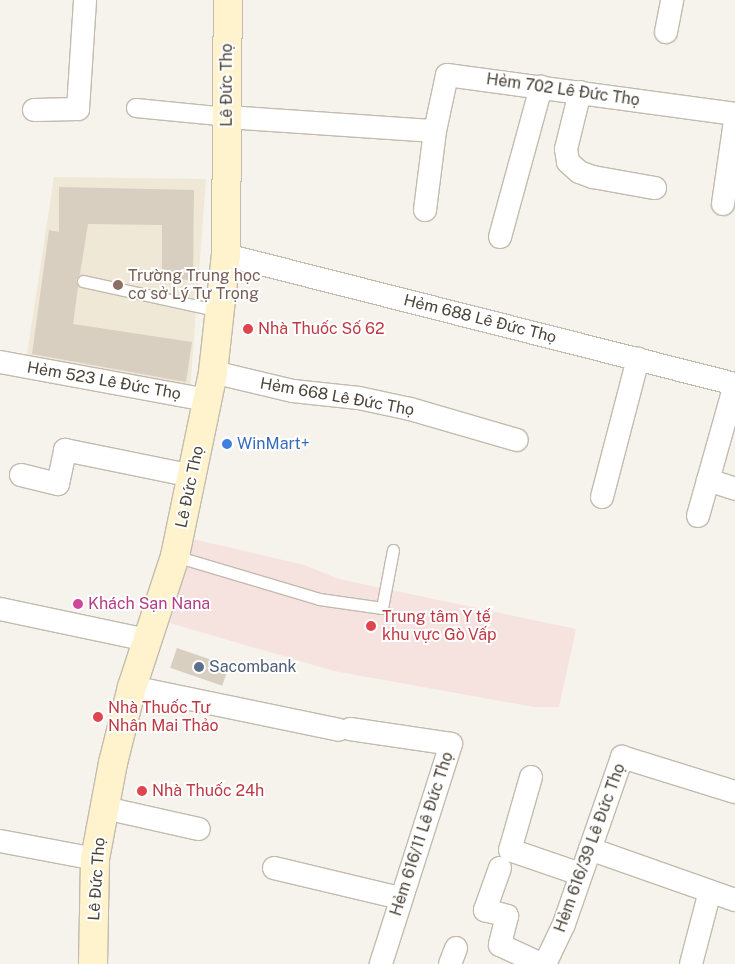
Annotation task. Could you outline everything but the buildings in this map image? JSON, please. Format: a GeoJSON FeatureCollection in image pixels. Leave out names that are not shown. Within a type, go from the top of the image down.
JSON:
{"type":"FeatureCollection","features":[{"type":"Feature","properties":{"kind":"main road","name":"Lê Đức Thọ"},"geometry":{"type":"LineString","coordinates":[[93,964],[95,859],[105,808],[132,687],[175,556],[208,400],[222,311],[226,255],[228,0]]}},
{"type":"Feature","properties":{"kind":"street"},"geometry":{"type":"LineString","coordinates":[[34,110],[78,109],[85,0]]}},
{"type":"Feature","properties":{"kind":"street"},"geometry":{"type":"LineString","coordinates":[[666,32],[672,0]]}},
{"type":"Feature","properties":{"kind":"street","name":"Hẻm 702 Lê Đức Thọ"},"geometry":{"type":"LineString","coordinates":[[425,210],[435,131],[447,75],[735,114]]}},
{"type":"Feature","properties":{"kind":"street"},"geometry":{"type":"LineString","coordinates":[[500,236],[541,87]]}},
{"type":"Feature","properties":{"kind":"street"},"geometry":{"type":"LineString","coordinates":[[580,92],[566,149],[568,162],[579,172],[593,177],[654,188]]}},
{"type":"Feature","properties":{"kind":"street"},"geometry":{"type":"LineString","coordinates":[[136,108],[227,117],[435,131]]}},
{"type":"Feature","properties":{"kind":"street"},"geometry":{"type":"LineString","coordinates":[[723,204],[735,121]]}},
{"type":"Feature","properties":{"kind":"street","name":"Hẻm 688 Lê Đức Thọ"},"geometry":{"type":"LineString","coordinates":[[226,255],[735,384]]}},
{"type":"Feature","properties":{"kind":"street"},"geometry":{"type":"LineString","coordinates":[[602,497],[638,359]]}},
{"type":"Feature","properties":{"kind":"street","name":"Hẻm 523 Lê Đức Thọ"},"geometry":{"type":"LineString","coordinates":[[0,362],[208,400]]}},
{"type":"Feature","properties":{"kind":"street","name":"Hẻm 668 Lê Đức Thọ"},"geometry":{"type":"LineString","coordinates":[[213,372],[293,391],[359,398],[410,409],[517,440]]}},
{"type":"Feature","properties":{"kind":"street"},"geometry":{"type":"LineString","coordinates":[[698,516],[735,384]]}},
{"type":"Feature","properties":{"kind":"street"},"geometry":{"type":"LineString","coordinates":[[21,475],[58,484],[65,450],[193,476]]}},
{"type":"Feature","properties":{"kind":"street"},"geometry":{"type":"LineString","coordinates":[[708,480],[735,489]]}},
{"type":"Feature","properties":{"kind":"street"},"geometry":{"type":"LineString","coordinates":[[0,609],[147,640]]}},
{"type":"Feature","properties":{"kind":"street","name":"Hẻm 616/11 Lê Đức Thọ"},"geometry":{"type":"LineString","coordinates":[[132,687],[344,729],[451,744],[400,898],[381,964]]}},
{"type":"Feature","properties":{"kind":"street","name":"Hẻm 616/39 Lê Đức Thọ"},"geometry":{"type":"LineString","coordinates":[[545,964],[564,924],[622,757],[735,792]]}},
{"type":"Feature","properties":{"kind":"street"},"geometry":{"type":"LineString","coordinates":[[531,777],[510,850],[580,874]]}},
{"type":"Feature","properties":{"kind":"street"},"geometry":{"type":"LineString","coordinates":[[105,808],[199,829]]}},
{"type":"Feature","properties":{"kind":"street"},"geometry":{"type":"LineString","coordinates":[[0,841],[95,859]]}},
{"type":"Feature","properties":{"kind":"street"},"geometry":{"type":"LineString","coordinates":[[590,849],[735,900]]}},
{"type":"Feature","properties":{"kind":"street"},"geometry":{"type":"LineString","coordinates":[[274,868],[400,898]]}},
{"type":"Feature","properties":{"kind":"street"},"geometry":{"type":"LineString","coordinates":[[500,868],[485,910],[507,916],[500,945],[541,964]]}},
{"type":"Feature","properties":{"kind":"street"},"geometry":{"type":"LineString","coordinates":[[691,964],[710,891]]}},
{"type":"Feature","properties":{"kind":"lane"},"geometry":{"type":"LineString","coordinates":[[83,281],[222,311]]}},
{"type":"Feature","properties":{"kind":"lane"},"geometry":{"type":"LineString","coordinates":[[175,556],[319,599],[382,608],[393,550]]}},
{"type":"Feature","properties":{"kind":"shaded area","name":"Trường Trung học cơ sở Lý Tự Trọng"},"geometry":{"type":"Polygon","coordinates":[[[54,177],[206,179],[190,391],[26,361],[54,177]]]}},
{"type":"Feature","properties":{"kind":"shaded area","name":"Trung tâm Y tế khu vực Gò Vấp"},"geometry":{"type":"Polygon","coordinates":[[[193,539],[304,565],[339,579],[576,629],[559,707],[534,707],[334,671],[170,623],[193,539]]]}},
{"type":"Feature","properties":{"kind":"place","name":"Trường Trung học cơ sở Lý Tự Trọng"},"geometry":{"type":"Point","coordinates":[118,285]}},
{"type":"Feature","properties":{"kind":"place","name":"Nhà Thuốc Số 62"},"geometry":{"type":"Point","coordinates":[248,329]}},
{"type":"Feature","properties":{"kind":"place","name":"WinMart+"},"geometry":{"type":"Point","coordinates":[227,444]}},
{"type":"Feature","properties":{"kind":"place","name":"Khách Sạn Nana"},"geometry":{"type":"Point","coordinates":[78,604]}},
{"type":"Feature","properties":{"kind":"place","name":"Trung tâm Y tế khu vực Gò Vấp"},"geometry":{"type":"Point","coordinates":[371,626]}},
{"type":"Feature","properties":{"kind":"place","name":"Sacombank"},"geometry":{"type":"Point","coordinates":[199,667]}},
{"type":"Feature","properties":{"kind":"place","name":"Nhà Thuốc Tư Nhân Mai Thảo"},"geometry":{"type":"Point","coordinates":[98,717]}},
{"type":"Feature","properties":{"kind":"place","name":"Nhà Thuốc 24h"},"geometry":{"type":"Point","coordinates":[142,791]}}]}
